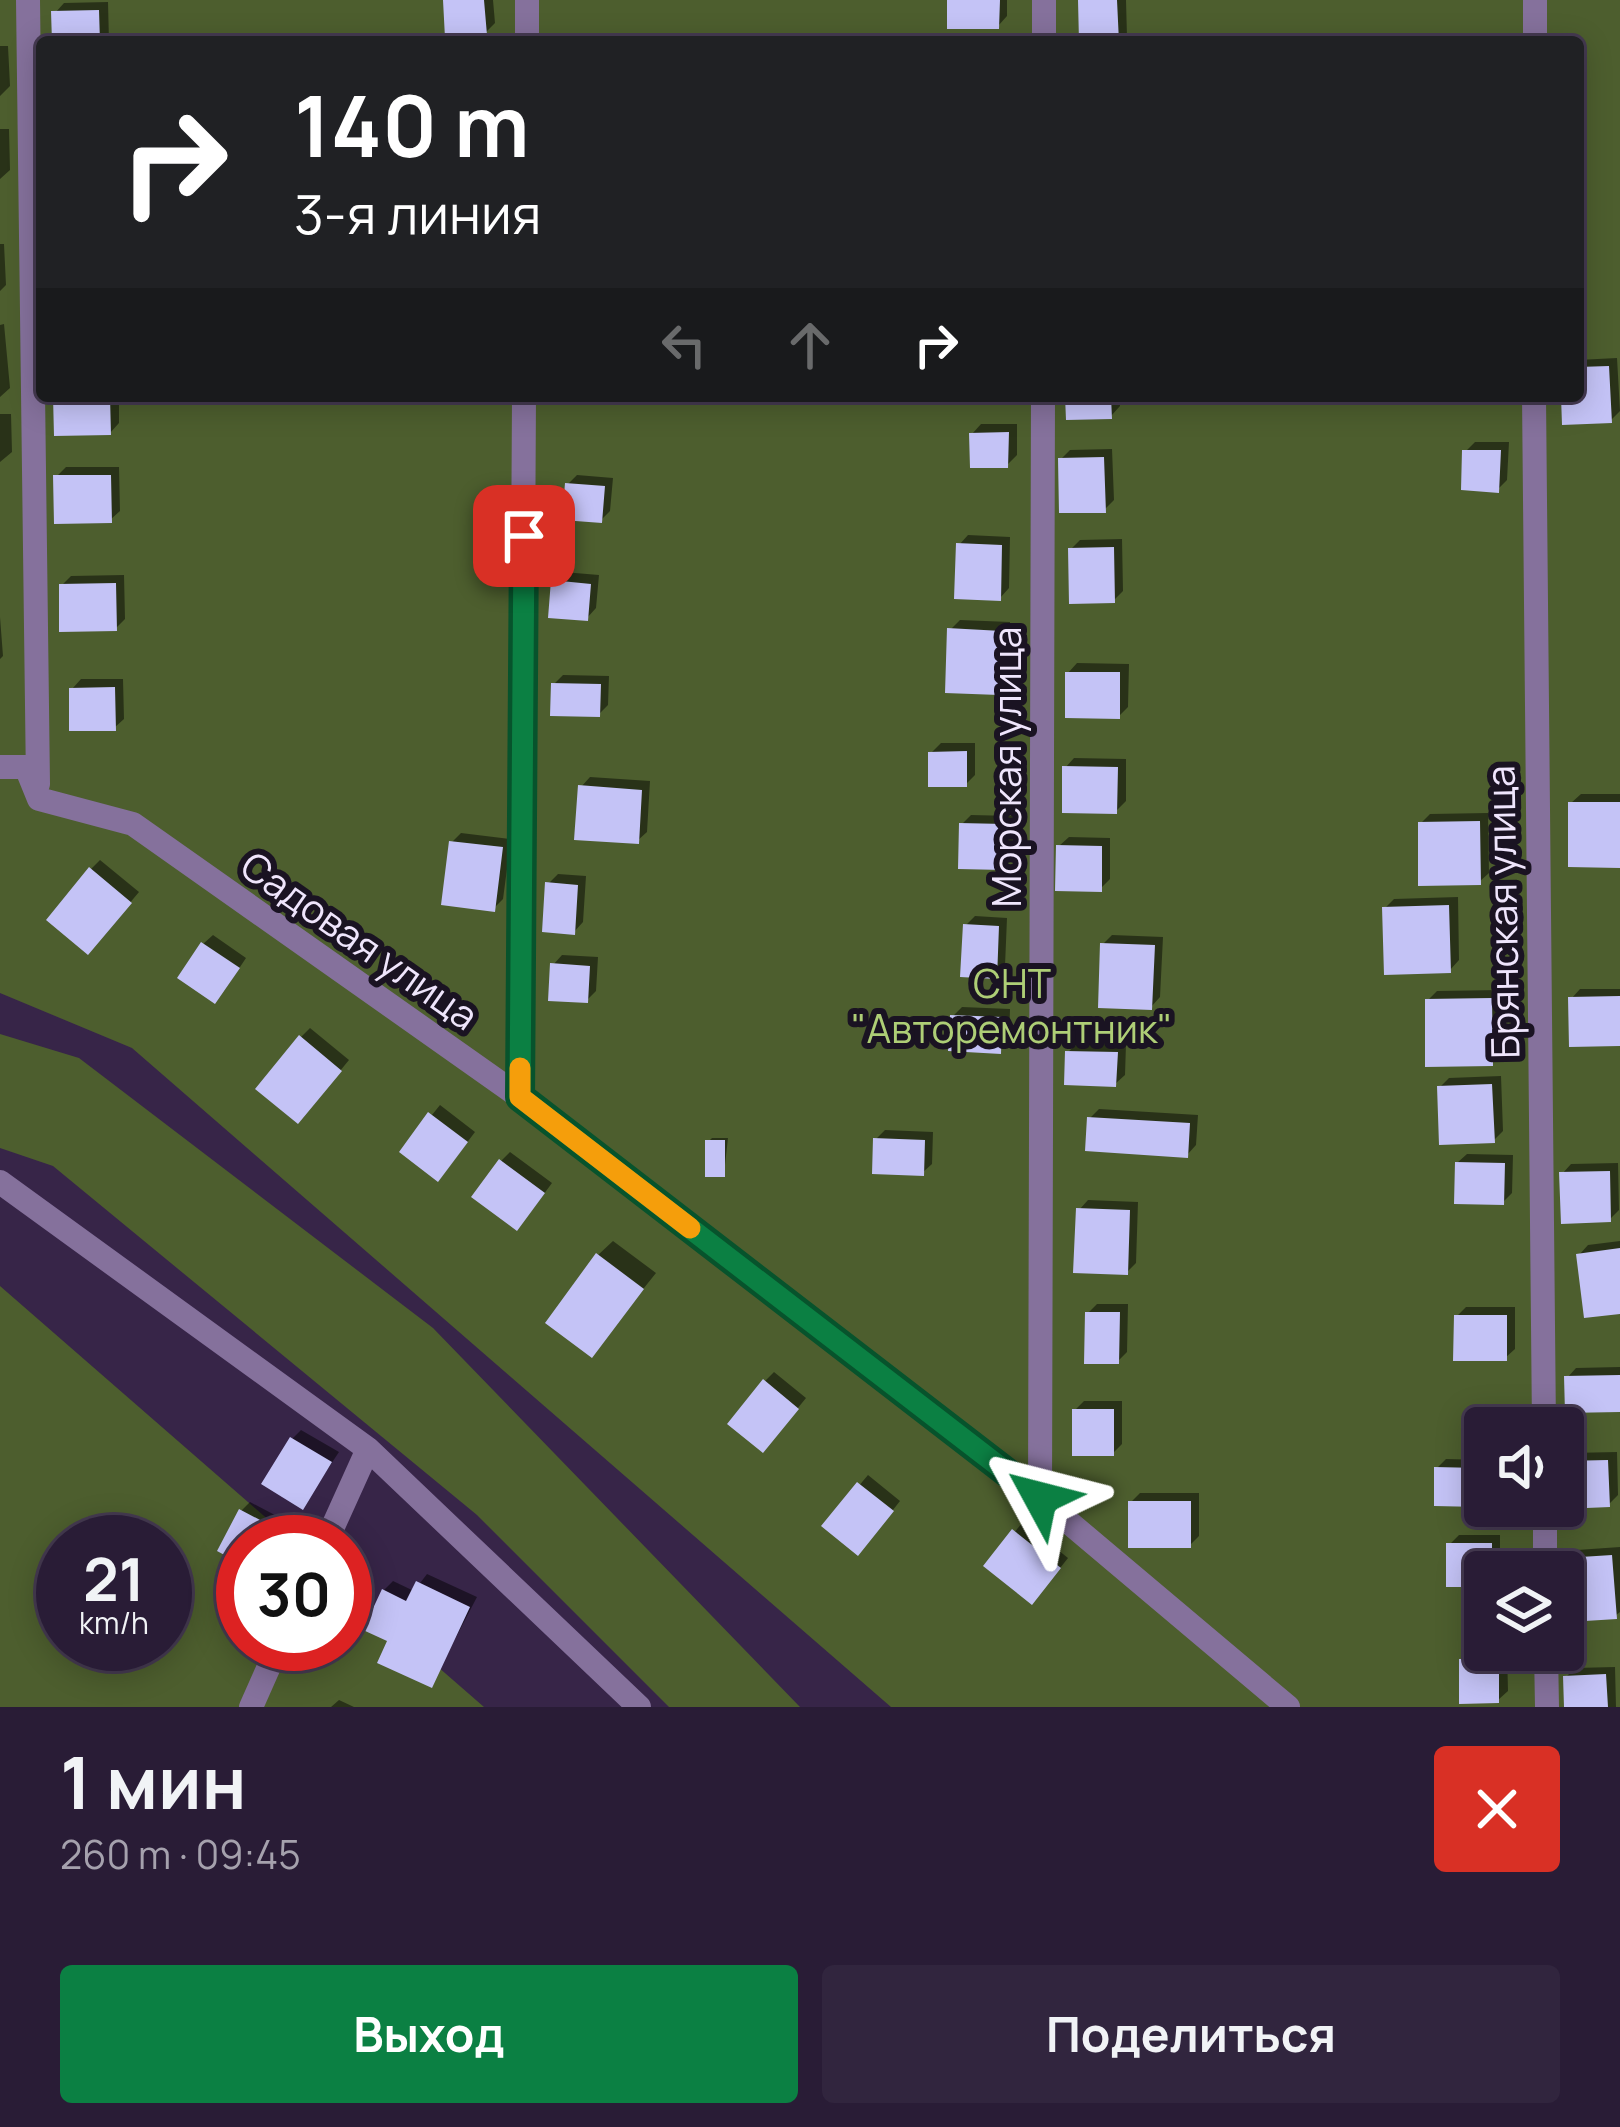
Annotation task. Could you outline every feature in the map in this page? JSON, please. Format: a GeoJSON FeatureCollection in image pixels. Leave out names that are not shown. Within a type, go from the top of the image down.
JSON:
{"type":"FeatureCollection","features":[{"type":"Feature","properties":{"kind":"street"},"geometry":{"type":"LineString","coordinates":[[28,0],[39,799]]}},
{"type":"Feature","properties":{"kind":"street"},"geometry":{"type":"LineString","coordinates":[[526,36],[527,0]]}},
{"type":"Feature","properties":{"kind":"street"},"geometry":{"type":"LineString","coordinates":[[1044,0],[1044,36]]}},
{"type":"Feature","properties":{"kind":"street"},"geometry":{"type":"LineString","coordinates":[[1535,0],[1535,36]]}},
{"type":"Feature","properties":{"kind":"street"},"geometry":{"type":"LineString","coordinates":[[520,1097],[524,402]]}},
{"type":"Feature","properties":{"kind":"street","name":"Морская улица"},"geometry":{"type":"LineString","coordinates":[[1040,1498],[1043,402]]}},
{"type":"Feature","properties":{"kind":"street","name":"Брянская улица"},"geometry":{"type":"LineString","coordinates":[[1534,402],[1544,1407]]}},
{"type":"Feature","properties":{"kind":"street","name":"Садовая улица"},"geometry":{"type":"LineString","coordinates":[[0,767],[26,767],[39,799],[134,824],[520,1097],[1040,1498],[1288,1707]]}},
{"type":"Feature","properties":{"kind":"street"},"geometry":{"type":"LineString","coordinates":[[0,1184],[368,1449],[639,1707]]}},
{"type":"Feature","properties":{"kind":"street"},"geometry":{"type":"LineString","coordinates":[[338,1515],[368,1449]]}},
{"type":"Feature","properties":{"kind":"street"},"geometry":{"type":"LineString","coordinates":[[251,1707],[267,1671]]}},
{"type":"Feature","properties":{"kind":"street"},"geometry":{"type":"LineString","coordinates":[[1546,1671],[1546,1707]]}},
{"type":"Feature","properties":{"kind":"green space","name":"СНТ \"Авторемонтник\""},"geometry":{"type":"Polygon","coordinates":[[[0,0],[1620,0],[1620,1707],[891,1707],[132,1048],[0,993],[0,0]]]}},
{"type":"Feature","properties":{"kind":"green space"},"geometry":{"type":"Polygon","coordinates":[[[0,1034],[79,1058],[433,1328],[800,1707],[669,1707],[477,1515],[53,1166],[0,1148],[0,1034]]]}},
{"type":"Feature","properties":{"kind":"green space"},"geometry":{"type":"Polygon","coordinates":[[[0,1286],[263,1515],[216,1515],[216,1671],[372,1671],[372,1610],[484,1707],[0,1707],[0,1286]]]}},
{"type":"Feature","properties":{"kind":"building"},"geometry":{"type":"Polygon","coordinates":[[[443,0],[484,0],[487,35],[445,36],[443,0]]]}},
{"type":"Feature","properties":{"kind":"building"},"geometry":{"type":"Polygon","coordinates":[[[947,0],[1000,0],[999,29],[947,29],[947,0]]]}},
{"type":"Feature","properties":{"kind":"building"},"geometry":{"type":"Polygon","coordinates":[[[1078,0],[1117,0],[1119,36],[1079,36],[1078,0]]]}},
{"type":"Feature","properties":{"kind":"building"},"geometry":{"type":"Polygon","coordinates":[[[99,10],[100,36],[52,36],[51,11],[99,10]]]}},
{"type":"Feature","properties":{"kind":"building"},"geometry":{"type":"Polygon","coordinates":[[[1609,366],[1612,423],[1562,425],[1561,402],[1584,402],[1584,367],[1609,366]]]}},
{"type":"Feature","properties":{"kind":"building"},"geometry":{"type":"Polygon","coordinates":[[[53,402],[110,402],[111,435],[54,436],[53,402]]]}},
{"type":"Feature","properties":{"kind":"building"},"geometry":{"type":"Polygon","coordinates":[[[1065,402],[1111,402],[1112,419],[1066,420],[1065,402]]]}},
{"type":"Feature","properties":{"kind":"building"},"geometry":{"type":"Polygon","coordinates":[[[1009,432],[1008,468],[970,468],[969,433],[1009,432]]]}},
{"type":"Feature","properties":{"kind":"building"},"geometry":{"type":"Polygon","coordinates":[[[1462,450],[1501,450],[1499,493],[1461,490],[1462,450]]]}},
{"type":"Feature","properties":{"kind":"building"},"geometry":{"type":"Polygon","coordinates":[[[1104,457],[1106,513],[1059,513],[1058,458],[1104,457]]]}},
{"type":"Feature","properties":{"kind":"building"},"geometry":{"type":"Polygon","coordinates":[[[53,475],[111,475],[112,523],[54,524],[53,475]]]}},
{"type":"Feature","properties":{"kind":"building"},"geometry":{"type":"Polygon","coordinates":[[[565,483],[605,486],[602,523],[562,520],[565,483]]]}},
{"type":"Feature","properties":{"kind":"building"},"geometry":{"type":"Polygon","coordinates":[[[956,543],[1002,545],[1001,601],[954,599],[956,543]]]}},
{"type":"Feature","properties":{"kind":"building"},"geometry":{"type":"Polygon","coordinates":[[[1114,547],[1115,603],[1069,604],[1068,548],[1114,547]]]}},
{"type":"Feature","properties":{"kind":"building"},"geometry":{"type":"Polygon","coordinates":[[[551,580],[591,584],[588,621],[548,618],[551,580]]]}},
{"type":"Feature","properties":{"kind":"building"},"geometry":{"type":"Polygon","coordinates":[[[116,583],[117,631],[59,632],[59,584],[116,583]]]}},
{"type":"Feature","properties":{"kind":"building"},"geometry":{"type":"Polygon","coordinates":[[[947,628],[1002,631],[999,695],[945,693],[947,628]]]}},
{"type":"Feature","properties":{"kind":"building"},"geometry":{"type":"Polygon","coordinates":[[[1065,672],[1120,672],[1120,719],[1065,718],[1065,672]]]}},
{"type":"Feature","properties":{"kind":"building"},"geometry":{"type":"Polygon","coordinates":[[[551,683],[601,684],[600,717],[550,716],[551,683]]]}},
{"type":"Feature","properties":{"kind":"building"},"geometry":{"type":"Polygon","coordinates":[[[115,687],[116,731],[69,731],[69,688],[115,687]]]}},
{"type":"Feature","properties":{"kind":"building"},"geometry":{"type":"Polygon","coordinates":[[[967,751],[967,787],[928,787],[928,752],[967,751]]]}},
{"type":"Feature","properties":{"kind":"building"},"geometry":{"type":"Polygon","coordinates":[[[1062,766],[1118,767],[1117,814],[1062,813],[1062,766]]]}},
{"type":"Feature","properties":{"kind":"building"},"geometry":{"type":"Polygon","coordinates":[[[578,785],[642,790],[639,844],[574,840],[578,785]]]}},
{"type":"Feature","properties":{"kind":"building"},"geometry":{"type":"Polygon","coordinates":[[[1568,802],[1620,802],[1620,868],[1568,867],[1568,802]]]}},
{"type":"Feature","properties":{"kind":"building"},"geometry":{"type":"Polygon","coordinates":[[[1480,821],[1481,885],[1418,886],[1418,822],[1480,821]]]}},
{"type":"Feature","properties":{"kind":"building"},"geometry":{"type":"Polygon","coordinates":[[[959,823],[1005,824],[1004,870],[958,869],[959,823]]]}},
{"type":"Feature","properties":{"kind":"building"},"geometry":{"type":"Polygon","coordinates":[[[449,841],[503,847],[495,912],[441,905],[449,841]]]}},
{"type":"Feature","properties":{"kind":"building"},"geometry":{"type":"Polygon","coordinates":[[[1056,845],[1102,846],[1102,892],[1055,891],[1056,845]]]}},
{"type":"Feature","properties":{"kind":"building"},"geometry":{"type":"Polygon","coordinates":[[[89,867],[132,903],[88,955],[46,920],[89,867]]]}},
{"type":"Feature","properties":{"kind":"building"},"geometry":{"type":"Polygon","coordinates":[[[545,882],[578,885],[575,935],[542,932],[545,882]]]}},
{"type":"Feature","properties":{"kind":"building"},"geometry":{"type":"Polygon","coordinates":[[[1449,905],[1451,973],[1384,975],[1382,907],[1449,905]]]}},
{"type":"Feature","properties":{"kind":"building"},"geometry":{"type":"Polygon","coordinates":[[[963,924],[999,926],[997,979],[960,977],[963,924]]]}},
{"type":"Feature","properties":{"kind":"building"},"geometry":{"type":"Polygon","coordinates":[[[201,942],[240,968],[215,1004],[177,978],[201,942]]]}},
{"type":"Feature","properties":{"kind":"building"},"geometry":{"type":"Polygon","coordinates":[[[1100,943],[1155,945],[1152,1010],[1098,1008],[1100,943]]]}},
{"type":"Feature","properties":{"kind":"building"},"geometry":{"type":"Polygon","coordinates":[[[550,963],[590,966],[588,1003],[548,1001],[550,963]]]}},
{"type":"Feature","properties":{"kind":"building"},"geometry":{"type":"Polygon","coordinates":[[[1620,996],[1620,1046],[1569,1047],[1568,997],[1620,996]]]}},
{"type":"Feature","properties":{"kind":"building"},"geometry":{"type":"Polygon","coordinates":[[[1492,998],[1493,1066],[1425,1067],[1425,999],[1492,998]]]}},
{"type":"Feature","properties":{"kind":"building"},"geometry":{"type":"Polygon","coordinates":[[[950,1015],[1002,1017],[1001,1054],[948,1051],[950,1015]]]}},
{"type":"Feature","properties":{"kind":"building"},"geometry":{"type":"Polygon","coordinates":[[[299,1035],[342,1071],[298,1124],[255,1089],[299,1035]]]}},
{"type":"Feature","properties":{"kind":"building"},"geometry":{"type":"Polygon","coordinates":[[[1065,1051],[1118,1052],[1116,1087],[1064,1085],[1065,1051]]]}},
{"type":"Feature","properties":{"kind":"building"},"geometry":{"type":"Polygon","coordinates":[[[1492,1084],[1495,1143],[1439,1145],[1437,1086],[1492,1084]]]}},
{"type":"Feature","properties":{"kind":"building"},"geometry":{"type":"Polygon","coordinates":[[[428,1112],[468,1142],[438,1182],[399,1152],[428,1112]]]}},
{"type":"Feature","properties":{"kind":"building"},"geometry":{"type":"Polygon","coordinates":[[[1087,1117],[1190,1123],[1188,1158],[1085,1151],[1087,1117]]]}},
{"type":"Feature","properties":{"kind":"building"},"geometry":{"type":"Polygon","coordinates":[[[873,1138],[925,1140],[924,1176],[872,1174],[873,1138]]]}},
{"type":"Feature","properties":{"kind":"building"},"geometry":{"type":"Polygon","coordinates":[[[705,1140],[725,1140],[725,1177],[705,1177],[705,1140]]]}},
{"type":"Feature","properties":{"kind":"building"},"geometry":{"type":"Polygon","coordinates":[[[499,1159],[545,1193],[517,1231],[471,1197],[499,1159]]]}},
{"type":"Feature","properties":{"kind":"building"},"geometry":{"type":"Polygon","coordinates":[[[1455,1162],[1505,1163],[1504,1205],[1454,1204],[1455,1162]]]}},
{"type":"Feature","properties":{"kind":"building"},"geometry":{"type":"Polygon","coordinates":[[[1610,1171],[1611,1222],[1561,1224],[1559,1172],[1610,1171]]]}},
{"type":"Feature","properties":{"kind":"building"},"geometry":{"type":"Polygon","coordinates":[[[1076,1208],[1130,1210],[1128,1275],[1073,1273],[1076,1208]]]}},
{"type":"Feature","properties":{"kind":"building"},"geometry":{"type":"Polygon","coordinates":[[[1620,1248],[1620,1314],[1584,1318],[1576,1254],[1620,1248]]]}},
{"type":"Feature","properties":{"kind":"building"},"geometry":{"type":"Polygon","coordinates":[[[596,1253],[644,1289],[592,1358],[545,1323],[596,1253]]]}},
{"type":"Feature","properties":{"kind":"building"},"geometry":{"type":"Polygon","coordinates":[[[1085,1312],[1120,1312],[1119,1364],[1084,1364],[1085,1312]]]}},
{"type":"Feature","properties":{"kind":"building"},"geometry":{"type":"Polygon","coordinates":[[[1454,1315],[1507,1315],[1507,1361],[1453,1361],[1454,1315]]]}},
{"type":"Feature","properties":{"kind":"building"},"geometry":{"type":"Polygon","coordinates":[[[1620,1375],[1620,1412],[1584,1413],[1584,1407],[1565,1407],[1564,1376],[1620,1375]]]}},
{"type":"Feature","properties":{"kind":"building"},"geometry":{"type":"Polygon","coordinates":[[[763,1379],[799,1409],[763,1453],[727,1424],[763,1379]]]}},
{"type":"Feature","properties":{"kind":"building"},"geometry":{"type":"Polygon","coordinates":[[[1072,1409],[1114,1409],[1114,1456],[1072,1456],[1072,1409]]]}},
{"type":"Feature","properties":{"kind":"building"},"geometry":{"type":"Polygon","coordinates":[[[290,1437],[332,1462],[303,1510],[261,1484],[290,1437]]]}},
{"type":"Feature","properties":{"kind":"building"},"geometry":{"type":"Polygon","coordinates":[[[1608,1460],[1610,1507],[1584,1508],[1584,1461],[1608,1460]]]}},
{"type":"Feature","properties":{"kind":"building"},"geometry":{"type":"Polygon","coordinates":[[[1434,1467],[1464,1468],[1464,1507],[1434,1506],[1434,1467]]]}},
{"type":"Feature","properties":{"kind":"building"},"geometry":{"type":"Polygon","coordinates":[[[857,1482],[894,1511],[858,1556],[821,1526],[857,1482]]]}},
{"type":"Feature","properties":{"kind":"building"},"geometry":{"type":"Polygon","coordinates":[[[1128,1501],[1191,1501],[1191,1548],[1128,1548],[1128,1501]]]}},
{"type":"Feature","properties":{"kind":"building"},"geometry":{"type":"Polygon","coordinates":[[[1012,1529],[1061,1568],[1032,1605],[983,1566],[1012,1529]]]}},
{"type":"Feature","properties":{"kind":"building"},"geometry":{"type":"Polygon","coordinates":[[[1446,1543],[1492,1543],[1492,1551],[1464,1551],[1464,1587],[1446,1587],[1446,1543]]]}},
{"type":"Feature","properties":{"kind":"building"},"geometry":{"type":"Polygon","coordinates":[[[1612,1555],[1617,1619],[1584,1621],[1584,1557],[1612,1555]]]}},
{"type":"Feature","properties":{"kind":"building"},"geometry":{"type":"Polygon","coordinates":[[[416,1581],[470,1607],[432,1688],[377,1663],[387,1641],[372,1634],[372,1611],[382,1589],[406,1601],[416,1581]]]}},
{"type":"Feature","properties":{"kind":"building"},"geometry":{"type":"Polygon","coordinates":[[[1459,1659],[1464,1659],[1464,1671],[1499,1671],[1499,1703],[1459,1704],[1459,1659]]]}},
{"type":"Feature","properties":{"kind":"building"},"geometry":{"type":"Polygon","coordinates":[[[1606,1674],[1608,1707],[1564,1707],[1563,1676],[1606,1674]]]}},
{"type":"Feature","properties":{"kind":"slow traffic"},"geometry":{"type":"LineString","coordinates":[[520,1068],[520,1097],[690,1228]]}},
{"type":"Feature","properties":{"kind":"route"},"geometry":{"type":"LineString","coordinates":[[524,536],[520,1097],[1040,1498]]}}]}
